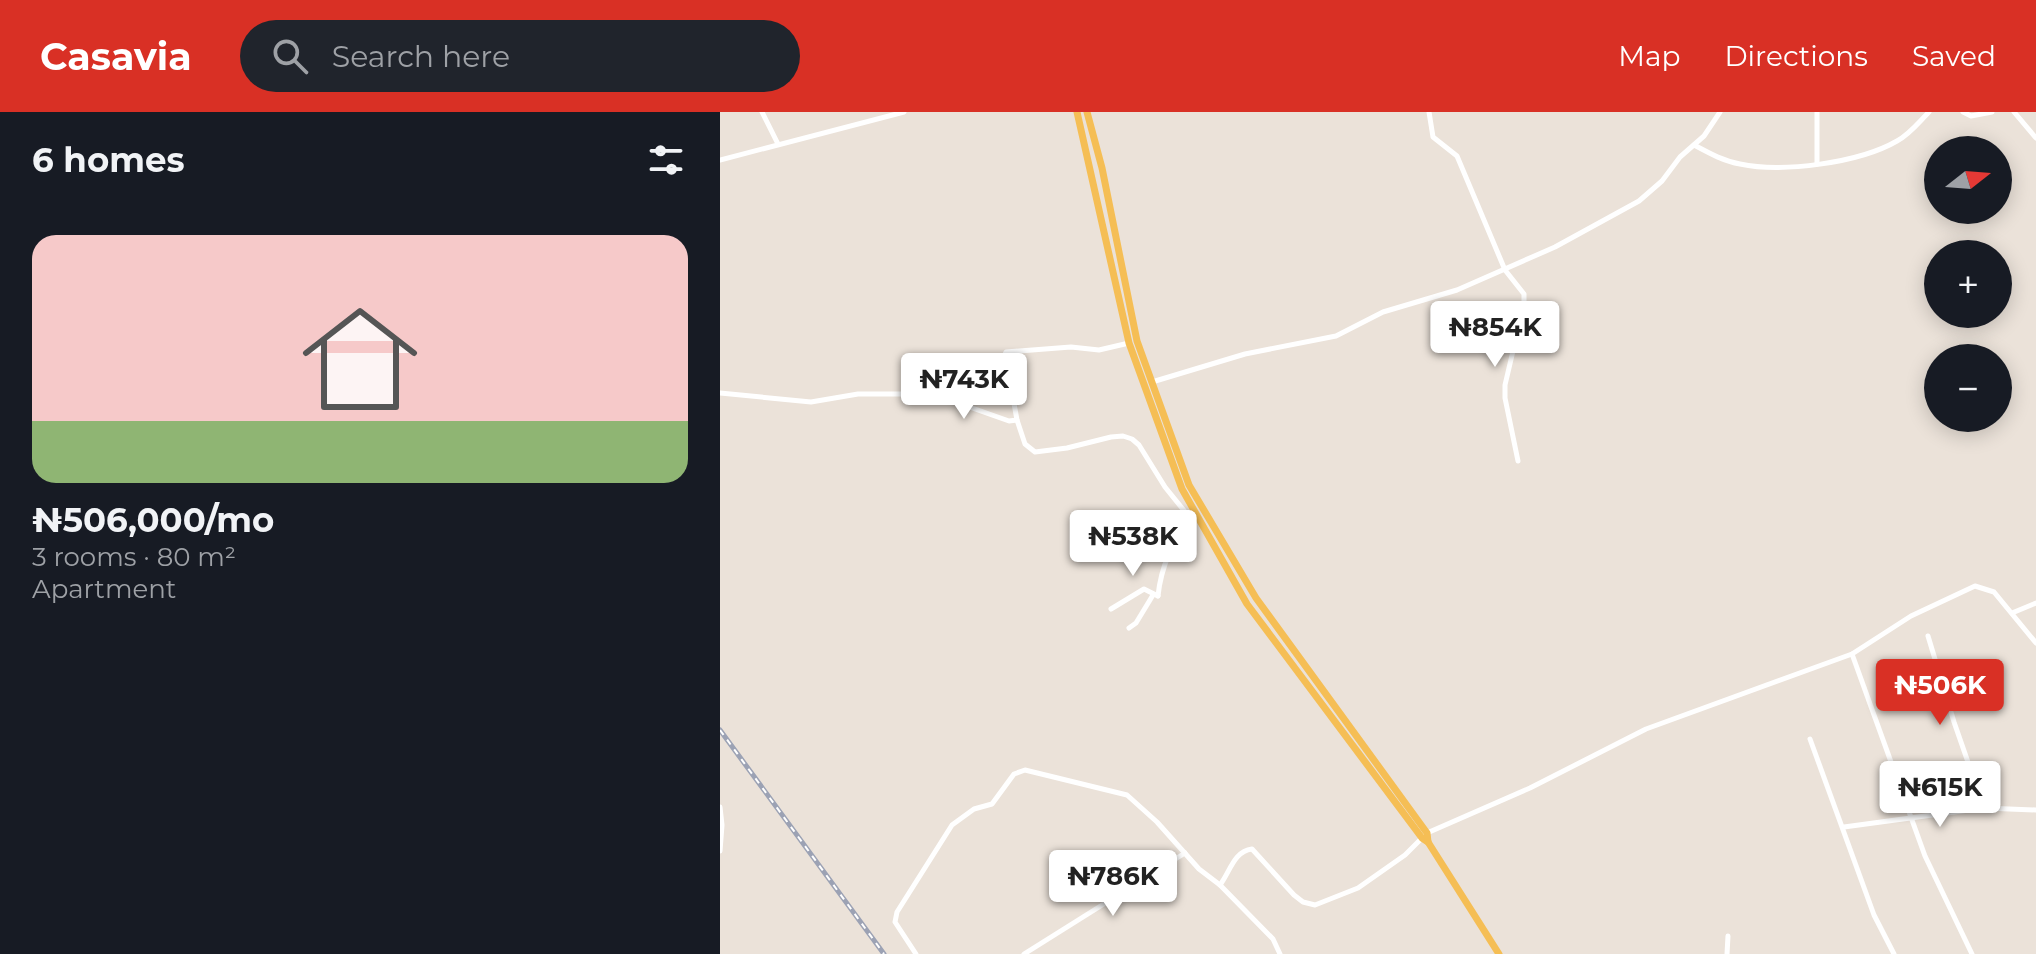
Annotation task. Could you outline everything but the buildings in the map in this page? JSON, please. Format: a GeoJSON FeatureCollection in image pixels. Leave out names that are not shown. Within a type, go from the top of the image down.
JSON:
{"type":"FeatureCollection","features":[{"type":"Feature","properties":{"kind":"main road"},"geometry":{"type":"LineString","coordinates":[[1077,112],[1129,343],[1192,517],[1247,604],[1426,837]]}},
{"type":"Feature","properties":{"kind":"main road"},"geometry":{"type":"LineString","coordinates":[[1087,112],[1102,168],[1137,341],[1189,485],[1271,619],[1426,837],[1499,954]]}},
{"type":"Feature","properties":{"kind":"street"},"geometry":{"type":"LineString","coordinates":[[762,112],[778,144]]}},
{"type":"Feature","properties":{"kind":"street"},"geometry":{"type":"LineString","coordinates":[[878,112],[880,120]]}},
{"type":"Feature","properties":{"kind":"street"},"geometry":{"type":"LineString","coordinates":[[720,160],[904,112]]}},
{"type":"Feature","properties":{"kind":"street"},"geometry":{"type":"LineString","coordinates":[[1429,112],[1433,137],[1457,156],[1505,270],[1524,294],[1505,385],[1518,461]]}},
{"type":"Feature","properties":{"kind":"street"},"geometry":{"type":"LineString","coordinates":[[1151,382],[1245,354],[1336,336],[1383,312],[1457,290],[1505,270],[1639,201],[1704,136],[1720,112]]}},
{"type":"Feature","properties":{"kind":"street"},"geometry":{"type":"LineString","coordinates":[[1817,112],[1817,164]]}},
{"type":"Feature","properties":{"kind":"street"},"geometry":{"type":"LineString","coordinates":[[1694,145],[1719,158],[1762,167],[1839,162],[1896,142],[1929,112]]}},
{"type":"Feature","properties":{"kind":"street"},"geometry":{"type":"LineString","coordinates":[[1963,112],[1971,116],[1992,112]]}},
{"type":"Feature","properties":{"kind":"street"},"geometry":{"type":"LineString","coordinates":[[2014,112],[2036,138]]}},
{"type":"Feature","properties":{"kind":"street"},"geometry":{"type":"LineString","coordinates":[[1129,343],[1099,350],[1071,347],[1005,354],[1017,420],[1025,444],[1035,452],[1055,451],[1111,437],[1132,439],[1165,487],[1192,517],[1171,547],[1160,578],[1158,596]]}},
{"type":"Feature","properties":{"kind":"street"},"geometry":{"type":"LineString","coordinates":[[720,393],[811,402],[858,394],[911,394],[944,398],[1009,421],[1017,420]]}},
{"type":"Feature","properties":{"kind":"street"},"geometry":{"type":"LineString","coordinates":[[1220,885],[1234,865],[1236,856],[1245,849],[1252,849],[1303,902],[1315,905],[1358,888],[1426,837],[1646,729],[1852,654],[1911,616],[1975,586],[1994,592],[2035,641]]}},
{"type":"Feature","properties":{"kind":"street"},"geometry":{"type":"LineString","coordinates":[[1111,609],[1144,589],[1158,596]]}},
{"type":"Feature","properties":{"kind":"street"},"geometry":{"type":"LineString","coordinates":[[1129,628],[1136,623],[1152,595],[1158,596]]}},
{"type":"Feature","properties":{"kind":"street"},"geometry":{"type":"LineString","coordinates":[[2012,613],[2036,603]]}},
{"type":"Feature","properties":{"kind":"street"},"geometry":{"type":"LineString","coordinates":[[1928,636],[1984,808]]}},
{"type":"Feature","properties":{"kind":"street"},"geometry":{"type":"LineString","coordinates":[[1852,654],[1910,819],[1972,954]]}},
{"type":"Feature","properties":{"kind":"street"},"geometry":{"type":"LineString","coordinates":[[1810,739],[1874,915],[1894,954]]}},
{"type":"Feature","properties":{"kind":"street"},"geometry":{"type":"LineString","coordinates":[[916,954],[895,922],[897,912],[952,825],[974,809],[992,804],[1009,779],[1020,770],[1127,795],[1273,939],[1280,954]]}},
{"type":"Feature","properties":{"kind":"street"},"geometry":{"type":"LineString","coordinates":[[720,807],[720,851]]}},
{"type":"Feature","properties":{"kind":"street"},"geometry":{"type":"LineString","coordinates":[[1844,827],[1984,808],[2036,810]]}},
{"type":"Feature","properties":{"kind":"street"},"geometry":{"type":"LineString","coordinates":[[1024,954],[1185,853]]}},
{"type":"Feature","properties":{"kind":"street"},"geometry":{"type":"LineString","coordinates":[[1727,954],[1728,936]]}},
{"type":"Feature","properties":{"kind":"railway"},"geometry":{"type":"LineString","coordinates":[[720,730],[884,954]]}}]}
